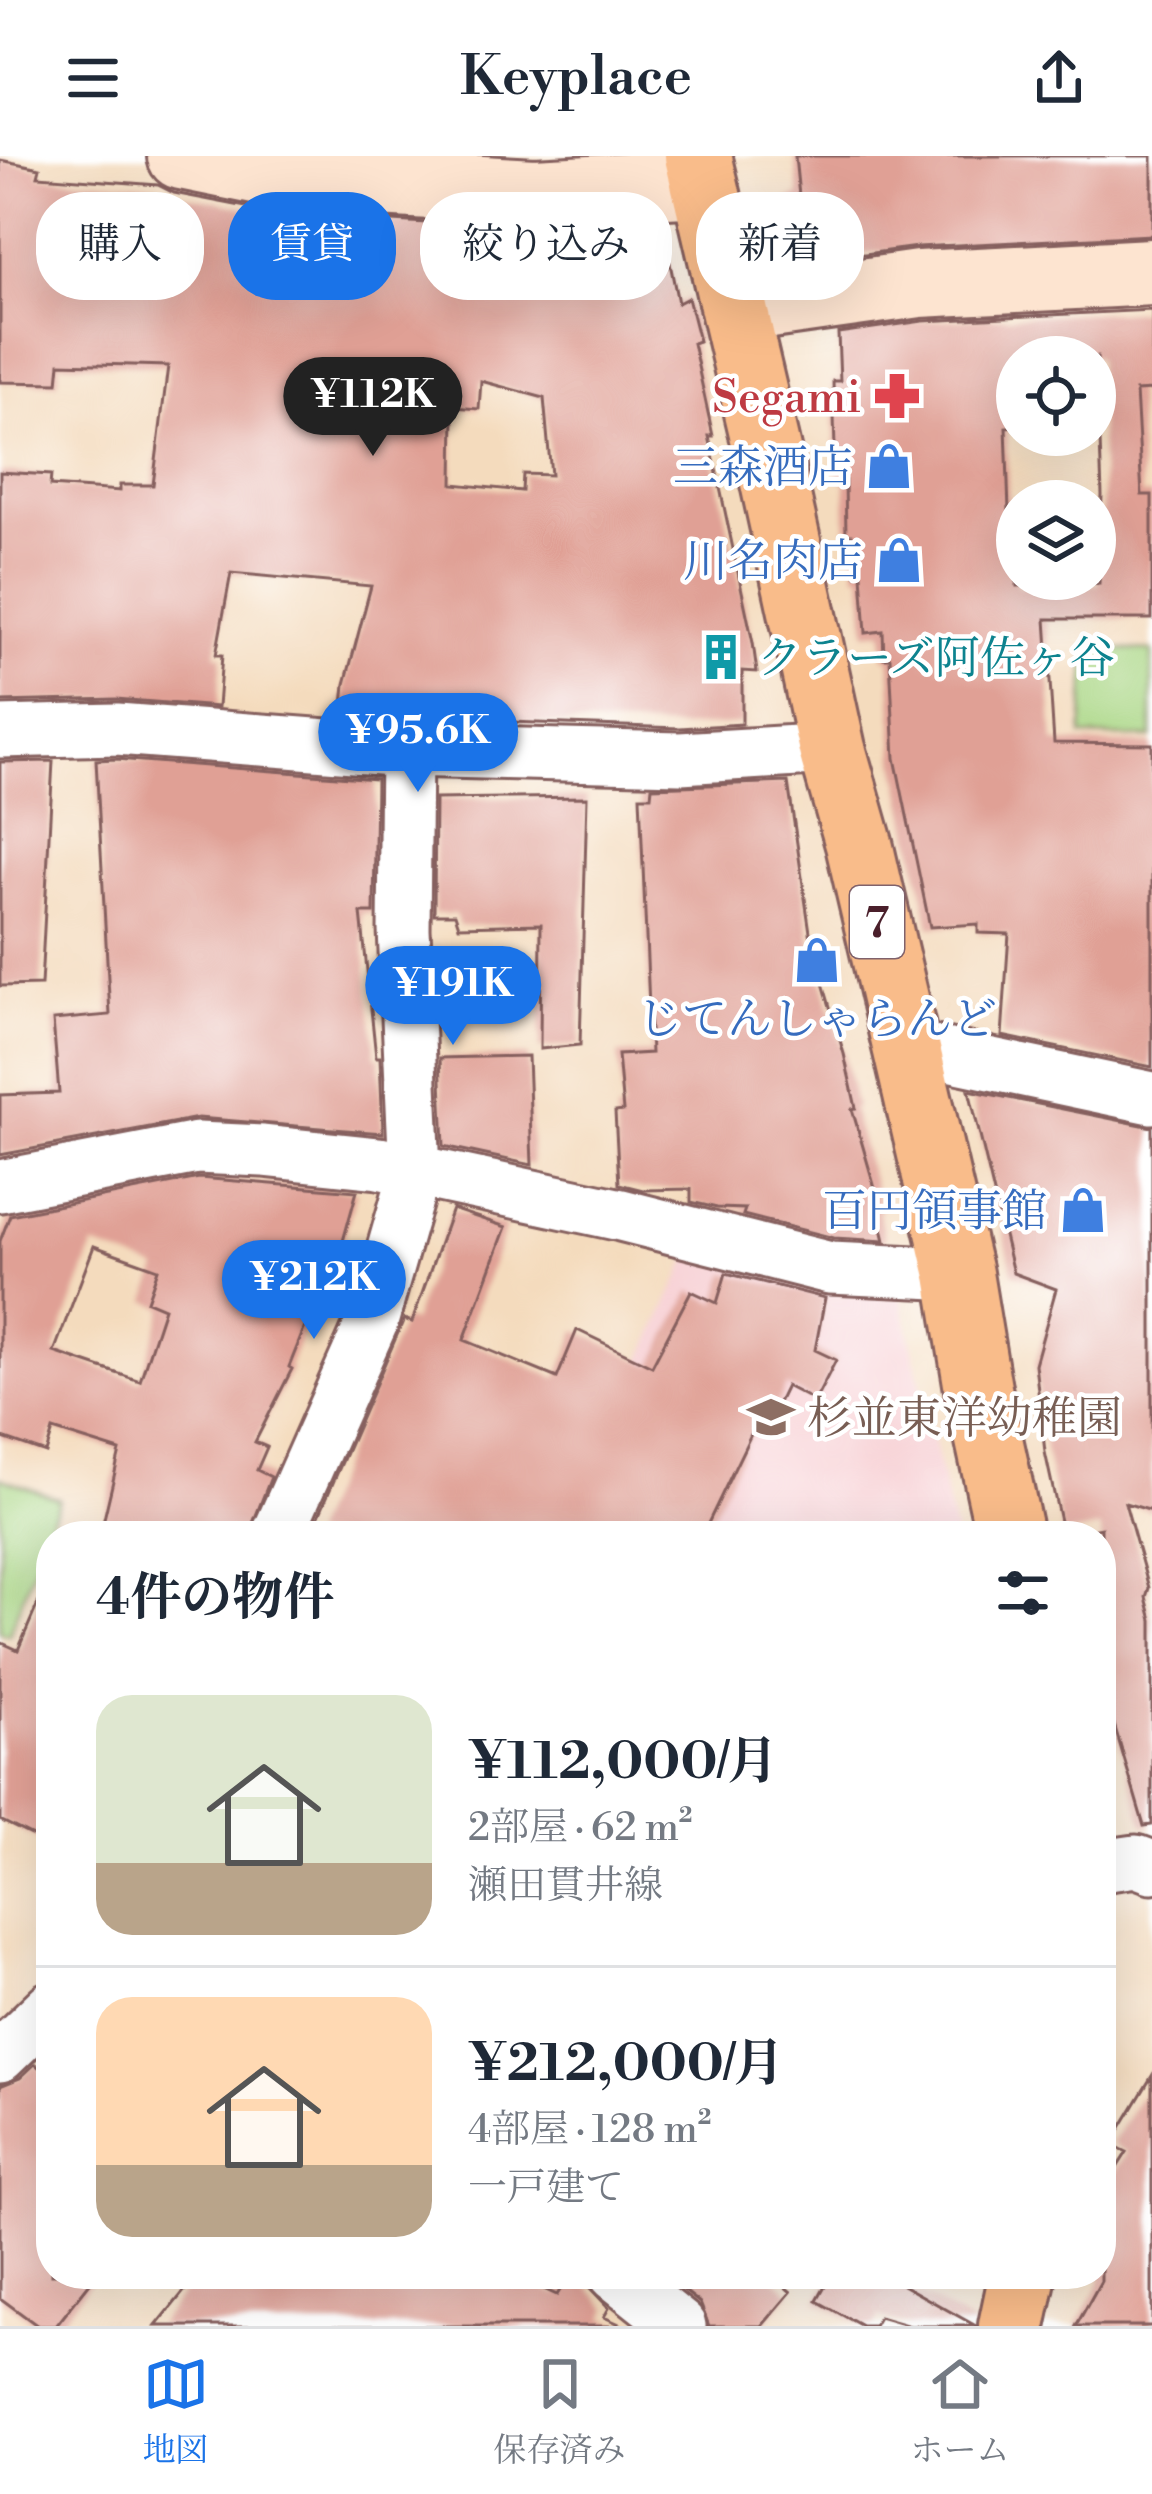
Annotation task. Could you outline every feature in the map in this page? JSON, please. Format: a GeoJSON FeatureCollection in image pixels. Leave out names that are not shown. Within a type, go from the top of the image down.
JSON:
{"type":"FeatureCollection","features":[{"type":"Feature","properties":{"kind":"main road"},"geometry":{"type":"LineString","coordinates":[[181,156],[290,178],[535,192],[700,170]]}},
{"type":"Feature","properties":{"kind":"main road","name":"7"},"geometry":{"type":"LineString","coordinates":[[700,170],[832,749],[859,844],[959,1274],[1007,1521]]}},
{"type":"Feature","properties":{"kind":"main road"},"geometry":{"type":"LineString","coordinates":[[735,310],[919,284],[1152,272]]}},
{"type":"Feature","properties":{"kind":"main road"},"geometry":{"type":"LineString","coordinates":[[1012,2326],[1020,2289]]}},
{"type":"Feature","properties":{"kind":"street"},"geometry":{"type":"LineString","coordinates":[[0,732],[117,729],[406,751],[680,758],[832,749]]}},
{"type":"Feature","properties":{"kind":"street"},"geometry":{"type":"LineString","coordinates":[[284,1521],[372,1322],[415,1172],[404,928],[406,751]]}},
{"type":"Feature","properties":{"kind":"street"},"geometry":{"type":"LineString","coordinates":[[906,1046],[1152,1097]]}},
{"type":"Feature","properties":{"kind":"street"},"geometry":{"type":"LineString","coordinates":[[0,1186],[197,1148],[379,1163],[830,1268],[959,1274]]}},
{"type":"Feature","properties":{"kind":"street"},"geometry":{"type":"LineString","coordinates":[[1116,1864],[1136,1861],[1152,1867]]}},
{"type":"Feature","properties":{"kind":"street"},"geometry":{"type":"LineString","coordinates":[[0,1995],[36,2003]]}},
{"type":"Feature","properties":{"kind":"street"},"geometry":{"type":"LineString","coordinates":[[0,2056],[36,2021]]}},
{"type":"Feature","properties":{"kind":"street"},"geometry":{"type":"LineString","coordinates":[[634,2289],[680,2326]]}},
{"type":"Feature","properties":{"kind":"shaded area","name":"杉並東洋幼稚園"},"geometry":{"type":"Polygon","coordinates":[[[695,1245],[901,1297],[952,1521],[566,1521],[695,1245]]]}},
{"type":"Feature","properties":{"kind":"green space"},"geometry":{"type":"Polygon","coordinates":[[[1087,648],[1152,651],[1152,738],[1082,736],[1087,648]]]}},
{"type":"Feature","properties":{"kind":"green space"},"geometry":{"type":"Polygon","coordinates":[[[0,1477],[59,1499],[51,1521],[36,1521],[36,1561],[9,1634],[0,1632],[0,1477]]]}},
{"type":"Feature","properties":{"kind":"building"},"geometry":{"type":"Polygon","coordinates":[[[795,156],[1152,156],[1152,235],[864,254],[864,192],[799,192],[795,156]]]}},
{"type":"Feature","properties":{"kind":"building"},"geometry":{"type":"Polygon","coordinates":[[[0,160],[40,168],[38,176],[158,185],[172,192],[36,192],[36,300],[204,300],[204,199],[228,204],[228,300],[396,300],[396,221],[420,223],[420,300],[672,300],[672,273],[678,303],[688,298],[699,341],[693,343],[713,436],[709,436],[753,643],[757,672],[742,671],[742,724],[680,728],[342,716],[345,684],[371,586],[231,573],[216,655],[222,655],[218,707],[116,699],[0,702],[0,472],[51,475],[50,486],[120,491],[120,485],[153,485],[168,366],[60,363],[58,383],[0,382],[0,160]],[[481,381],[479,409],[454,407],[453,484],[522,491],[523,474],[551,475],[544,398],[481,381]]]}},
{"type":"Feature","properties":{"kind":"building"},"geometry":{"type":"Polygon","coordinates":[[[1152,310],[1152,390],[1136,391],[1142,495],[1152,495],[1152,619],[1046,619],[1054,743],[1152,744],[1152,1067],[1002,1036],[1009,934],[978,933],[978,924],[930,927],[895,758],[890,658],[884,658],[883,631],[866,633],[862,575],[856,575],[852,535],[846,535],[845,481],[840,482],[835,449],[833,381],[840,381],[838,333],[923,321],[1152,310]],[[996,336],[996,456],[1007,456],[1008,480],[996,480],[996,600],[1116,600],[1116,480],[1101,480],[1101,456],[1116,456],[1116,336],[996,336]]]}},
{"type":"Feature","properties":{"kind":"building"},"geometry":{"type":"Polygon","coordinates":[[[96,760],[376,779],[374,913],[361,913],[376,1057],[380,1057],[383,1133],[198,1118],[0,1155],[0,1095],[59,1093],[53,1020],[110,1015],[96,760]]]}},
{"type":"Feature","properties":{"kind":"building"},"geometry":{"type":"Polygon","coordinates":[[[53,761],[41,985],[0,986],[0,762],[53,761]]]}},
{"type":"Feature","properties":{"kind":"building"},"geometry":{"type":"Polygon","coordinates":[[[788,782],[812,946],[844,1054],[856,1108],[852,1109],[881,1209],[885,1241],[834,1238],[743,1215],[745,1209],[691,1202],[691,1189],[643,1190],[619,1184],[615,1112],[623,1111],[618,1055],[651,1053],[640,796],[651,796],[652,787],[788,782]]]}},
{"type":"Feature","properties":{"kind":"building"},"geometry":{"type":"Polygon","coordinates":[[[587,797],[580,1045],[540,1049],[541,924],[459,926],[455,914],[434,914],[435,799],[587,797]]]}},
{"type":"Feature","properties":{"kind":"building"},"geometry":{"type":"Polygon","coordinates":[[[528,1056],[532,1165],[444,1146],[440,1058],[528,1056]]]}},
{"type":"Feature","properties":{"kind":"building"},"geometry":{"type":"Polygon","coordinates":[[[969,1090],[1152,1127],[1152,1511],[1125,1503],[1149,1588],[1146,1597],[1152,1620],[1152,1825],[1144,1826],[1116,1731],[1116,1521],[1060,1521],[1045,1452],[1035,1364],[1056,1289],[1013,1273],[969,1090]]]}},
{"type":"Feature","properties":{"kind":"building"},"geometry":{"type":"Polygon","coordinates":[[[199,1178],[357,1191],[343,1241],[352,1244],[335,1282],[324,1279],[292,1369],[255,1442],[267,1447],[257,1470],[271,1477],[254,1521],[104,1521],[120,1451],[53,1430],[46,1453],[0,1437],[0,1241],[10,1215],[199,1178]],[[94,1246],[54,1352],[140,1381],[164,1308],[147,1301],[158,1269],[94,1246]]]}},
{"type":"Feature","properties":{"kind":"building"},"geometry":{"type":"Polygon","coordinates":[[[452,1209],[506,1227],[464,1340],[557,1378],[577,1330],[652,1366],[691,1291],[717,1303],[726,1273],[825,1298],[815,1350],[836,1360],[815,1401],[786,1386],[760,1432],[752,1432],[709,1521],[316,1521],[404,1319],[412,1322],[452,1209]]]}},
{"type":"Feature","properties":{"kind":"building"},"geometry":{"type":"Polygon","coordinates":[[[36,1608],[36,1838],[0,1820],[0,1642],[18,1650],[36,1608]]]}},
{"type":"Feature","properties":{"kind":"building"},"geometry":{"type":"Polygon","coordinates":[[[36,2065],[36,2289],[85,2289],[56,2326],[38,2326],[0,2298],[0,2086],[36,2065]]]}},
{"type":"Feature","properties":{"kind":"building"},"geometry":{"type":"Polygon","coordinates":[[[1152,2076],[1152,2326],[1076,2326],[1097,2289],[1116,2289],[1116,2169],[1127,2152],[1116,2146],[1116,2136],[1152,2076]]]}},
{"type":"Feature","properties":{"kind":"building"},"geometry":{"type":"Polygon","coordinates":[[[186,2289],[544,2289],[557,2295],[561,2289],[591,2289],[609,2308],[604,2317],[624,2326],[156,2326],[186,2289]]]}},
{"type":"Feature","properties":{"kind":"building"},"geometry":{"type":"Polygon","coordinates":[[[682,2289],[791,2292],[762,2326],[709,2326],[700,2303],[682,2289]]]}},
{"type":"Feature","properties":{"kind":"building"},"geometry":{"type":"Polygon","coordinates":[[[824,2289],[910,2289],[976,2326],[910,2326],[879,2317],[874,2326],[862,2326],[817,2301],[824,2289]]]}},
{"type":"Feature","properties":{"kind":"place","name":"Segami"},"geometry":{"type":"Point","coordinates":[897,396]}},
{"type":"Feature","properties":{"kind":"place","name":"三森酒店"},"geometry":{"type":"Point","coordinates":[889,466]}},
{"type":"Feature","properties":{"kind":"place","name":"川名肉店"},"geometry":{"type":"Point","coordinates":[899,560]}},
{"type":"Feature","properties":{"kind":"place","name":"クラーズ阿佐ヶ谷"},"geometry":{"type":"Point","coordinates":[721,657]}},
{"type":"Feature","properties":{"kind":"place","name":"じてんしゃらんど"},"geometry":{"type":"Point","coordinates":[817,960]}},
{"type":"Feature","properties":{"kind":"place","name":"百円領事館"},"geometry":{"type":"Point","coordinates":[1083,1210]}},
{"type":"Feature","properties":{"kind":"place","name":"杉並東洋幼稚園"},"geometry":{"type":"Point","coordinates":[771,1417]}}]}
